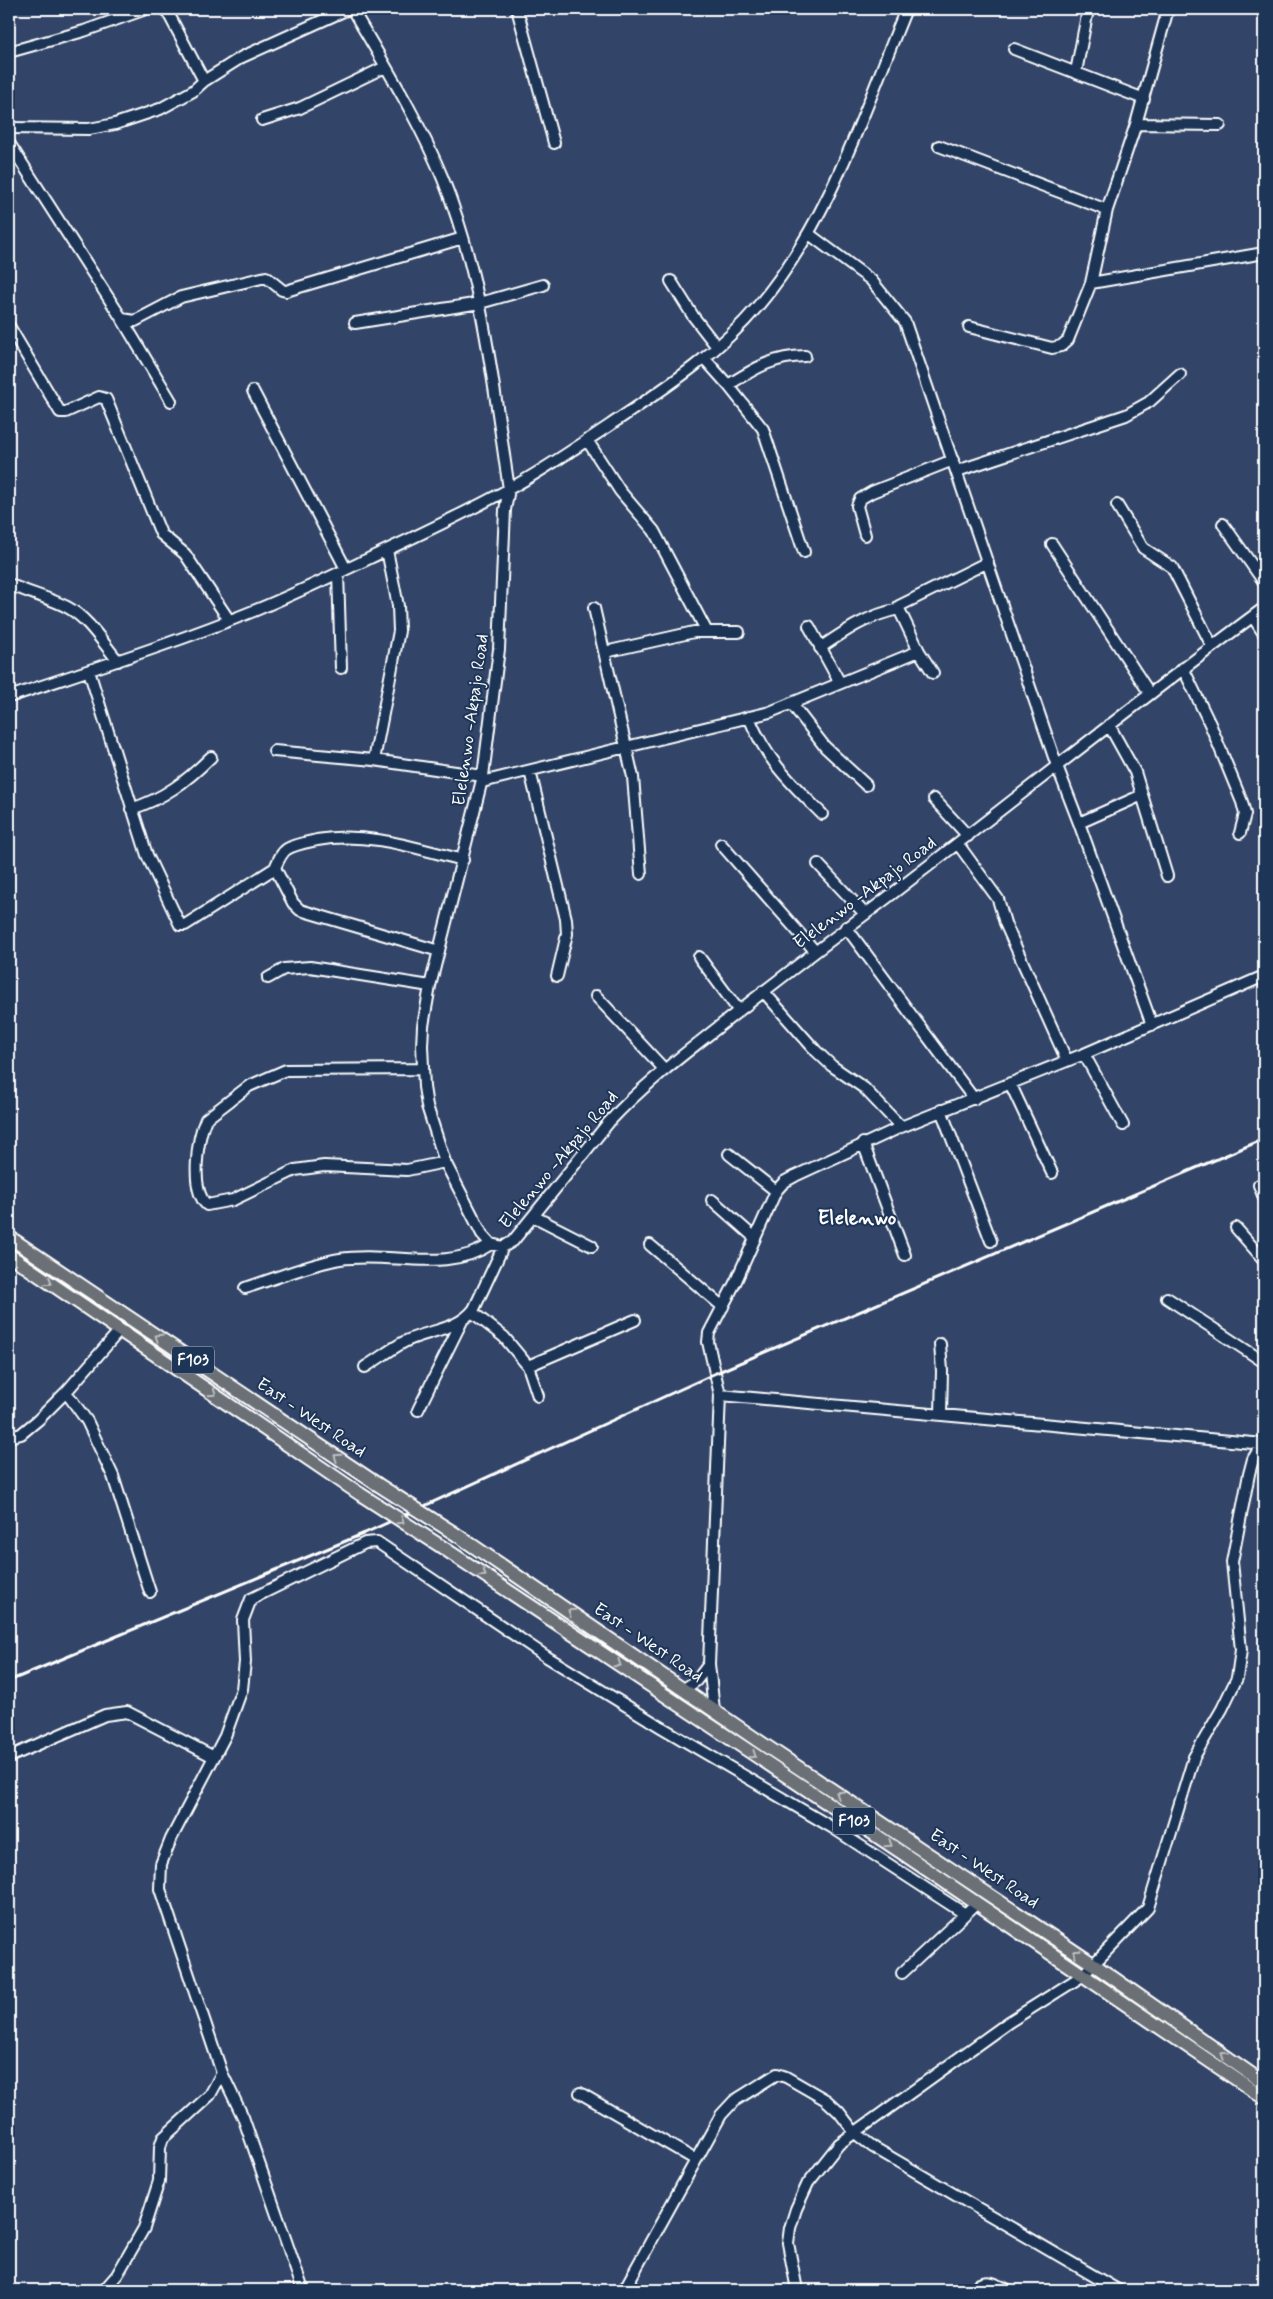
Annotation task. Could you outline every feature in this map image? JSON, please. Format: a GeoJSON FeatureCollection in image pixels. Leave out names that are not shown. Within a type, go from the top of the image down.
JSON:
{"type":"FeatureCollection","features":[{"type":"Feature","properties":{"kind":"main road","name":"East - West Road"},"geometry":{"type":"LineString","coordinates":[[9,1237],[377,1484],[457,1535],[1093,1964],[1264,2082]]}},
{"type":"Feature","properties":{"kind":"main road","name":"East - West Road"},"geometry":{"type":"LineString","coordinates":[[9,1255],[360,1494],[846,1815],[1264,2098]]}},
{"type":"Feature","properties":{"kind":"street"},"geometry":{"type":"LineString","coordinates":[[9,52],[84,31],[146,9]]}},
{"type":"Feature","properties":{"kind":"street"},"geometry":{"type":"LineString","coordinates":[[166,9],[204,81]]}},
{"type":"Feature","properties":{"kind":"street"},"geometry":{"type":"LineString","coordinates":[[9,128],[77,130],[98,128],[160,109],[193,91],[204,81],[242,57],[348,9]]}},
{"type":"Feature","properties":{"kind":"street","name":"Elelenwo -Akpajo Road"},"geometry":{"type":"LineString","coordinates":[[352,9],[435,161],[462,238],[480,303],[490,357],[509,489],[505,510],[500,649],[483,779],[430,986],[423,1026],[422,1069],[427,1106],[445,1162],[482,1234],[491,1244],[503,1247],[513,1241],[609,1122],[626,1104],[665,1070],[763,991],[958,844],[1109,725],[1264,608]]}},
{"type":"Feature","properties":{"kind":"street"},"geometry":{"type":"LineString","coordinates":[[517,9],[554,142]]}},
{"type":"Feature","properties":{"kind":"street"},"geometry":{"type":"LineString","coordinates":[[9,697],[118,661],[287,598],[387,550],[509,489],[639,406],[704,358],[757,307],[789,266],[809,234],[841,167],[906,9]]}},
{"type":"Feature","properties":{"kind":"street"},"geometry":{"type":"LineString","coordinates":[[969,327],[1052,348],[1057,348],[1068,340],[1091,283],[1107,210],[1144,99],[1168,9]]}},
{"type":"Feature","properties":{"kind":"street"},"geometry":{"type":"LineString","coordinates":[[1076,72],[1087,15]]}},
{"type":"Feature","properties":{"kind":"street"},"geometry":{"type":"LineString","coordinates":[[1014,49],[1144,99]]}},
{"type":"Feature","properties":{"kind":"street"},"geometry":{"type":"LineString","coordinates":[[262,120],[300,108],[385,67]]}},
{"type":"Feature","properties":{"kind":"street"},"geometry":{"type":"LineString","coordinates":[[1136,124],[1220,125]]}},
{"type":"Feature","properties":{"kind":"street"},"geometry":{"type":"LineString","coordinates":[[9,143],[122,319],[171,401]]}},
{"type":"Feature","properties":{"kind":"street"},"geometry":{"type":"LineString","coordinates":[[939,146],[1107,210]]}},
{"type":"Feature","properties":{"kind":"street"},"geometry":{"type":"LineString","coordinates":[[809,234],[871,280],[905,322],[1057,766],[1080,823],[1152,1025]]}},
{"type":"Feature","properties":{"kind":"street"},"geometry":{"type":"LineString","coordinates":[[122,319],[135,321],[181,297],[266,277],[286,291],[462,238]]}},
{"type":"Feature","properties":{"kind":"street"},"geometry":{"type":"LineString","coordinates":[[1091,283],[1264,253]]}},
{"type":"Feature","properties":{"kind":"street"},"geometry":{"type":"LineString","coordinates":[[671,281],[693,316],[717,347]]}},
{"type":"Feature","properties":{"kind":"street"},"geometry":{"type":"LineString","coordinates":[[355,323],[480,303],[543,285]]}},
{"type":"Feature","properties":{"kind":"street"},"geometry":{"type":"LineString","coordinates":[[9,326],[60,412],[66,412],[99,397],[106,399],[161,534],[186,554],[229,620]]}},
{"type":"Feature","properties":{"kind":"street"},"geometry":{"type":"LineString","coordinates":[[728,385],[771,361],[786,357],[805,356]]}},
{"type":"Feature","properties":{"kind":"street"},"geometry":{"type":"LineString","coordinates":[[704,358],[763,429],[804,552]]}},
{"type":"Feature","properties":{"kind":"street"},"geometry":{"type":"LineString","coordinates":[[957,471],[1126,415],[1149,402],[1180,374]]}},
{"type":"Feature","properties":{"kind":"street"},"geometry":{"type":"LineString","coordinates":[[253,391],[342,571],[341,668]]}},
{"type":"Feature","properties":{"kind":"street"},"geometry":{"type":"LineString","coordinates":[[587,440],[620,491],[654,531],[706,630]]}},
{"type":"Feature","properties":{"kind":"street"},"geometry":{"type":"LineString","coordinates":[[865,535],[857,506],[860,499],[872,492],[953,460]]}},
{"type":"Feature","properties":{"kind":"street"},"geometry":{"type":"LineString","coordinates":[[1117,505],[1143,548],[1172,567],[1212,646]]}},
{"type":"Feature","properties":{"kind":"street"},"geometry":{"type":"LineString","coordinates":[[1222,524],[1264,582]]}},
{"type":"Feature","properties":{"kind":"street"},"geometry":{"type":"LineString","coordinates":[[1052,544],[1150,694]]}},
{"type":"Feature","properties":{"kind":"street"},"geometry":{"type":"LineString","coordinates":[[374,760],[399,631],[398,606],[387,550]]}},
{"type":"Feature","properties":{"kind":"street"},"geometry":{"type":"LineString","coordinates":[[820,648],[856,624],[884,612],[899,609],[899,606],[988,562]]}},
{"type":"Feature","properties":{"kind":"street"},"geometry":{"type":"LineString","coordinates":[[9,584],[37,593],[69,607],[93,630],[118,661]]}},
{"type":"Feature","properties":{"kind":"street"},"geometry":{"type":"LineString","coordinates":[[594,608],[636,800],[641,874]]}},
{"type":"Feature","properties":{"kind":"street"},"geometry":{"type":"LineString","coordinates":[[899,609],[918,651],[933,673]]}},
{"type":"Feature","properties":{"kind":"street"},"geometry":{"type":"LineString","coordinates":[[1253,617],[1264,634]]}},
{"type":"Feature","properties":{"kind":"street"},"geometry":{"type":"LineString","coordinates":[[810,626],[840,683]]}},
{"type":"Feature","properties":{"kind":"street"},"geometry":{"type":"LineString","coordinates":[[605,652],[706,630],[739,632]]}},
{"type":"Feature","properties":{"kind":"street"},"geometry":{"type":"LineString","coordinates":[[274,751],[374,760],[483,779],[530,772],[770,712],[918,651]]}},
{"type":"Feature","properties":{"kind":"street"},"geometry":{"type":"LineString","coordinates":[[1183,668],[1210,724],[1242,802],[1244,814],[1240,833]]}},
{"type":"Feature","properties":{"kind":"street"},"geometry":{"type":"LineString","coordinates":[[89,671],[146,855],[180,925],[185,925],[275,868],[280,856],[288,848],[335,837],[391,842],[463,860]]}},
{"type":"Feature","properties":{"kind":"street"},"geometry":{"type":"LineString","coordinates":[[791,703],[824,747],[866,785]]}},
{"type":"Feature","properties":{"kind":"street"},"geometry":{"type":"LineString","coordinates":[[749,718],[760,743],[775,766],[822,814]]}},
{"type":"Feature","properties":{"kind":"street"},"geometry":{"type":"LineString","coordinates":[[1109,725],[1135,772],[1140,796],[1167,876]]}},
{"type":"Feature","properties":{"kind":"street"},"geometry":{"type":"LineString","coordinates":[[131,809],[167,794],[211,758]]}},
{"type":"Feature","properties":{"kind":"street"},"geometry":{"type":"LineString","coordinates":[[530,772],[566,919],[567,934],[557,976]]}},
{"type":"Feature","properties":{"kind":"street"},"geometry":{"type":"LineString","coordinates":[[1080,823],[1140,796]]}},
{"type":"Feature","properties":{"kind":"street"},"geometry":{"type":"LineString","coordinates":[[934,799],[968,836]]}},
{"type":"Feature","properties":{"kind":"street"},"geometry":{"type":"LineString","coordinates":[[721,844],[815,951]]}},
{"type":"Feature","properties":{"kind":"street"},"geometry":{"type":"LineString","coordinates":[[958,844],[998,899],[1004,923],[1067,1061]]}},
{"type":"Feature","properties":{"kind":"street"},"geometry":{"type":"LineString","coordinates":[[818,864],[864,914]]}},
{"type":"Feature","properties":{"kind":"street"},"geometry":{"type":"LineString","coordinates":[[275,868],[293,903],[300,910],[439,951]]}},
{"type":"Feature","properties":{"kind":"street"},"geometry":{"type":"LineString","coordinates":[[846,927],[974,1099]]}},
{"type":"Feature","properties":{"kind":"street"},"geometry":{"type":"LineString","coordinates":[[699,957],[739,1011]]}},
{"type":"Feature","properties":{"kind":"street"},"geometry":{"type":"LineString","coordinates":[[268,978],[284,969],[310,966],[430,986]]}},
{"type":"Feature","properties":{"kind":"street"},"geometry":{"type":"LineString","coordinates":[[714,1710],[709,1664],[720,1395],[708,1342],[712,1327],[776,1191],[784,1182],[863,1143],[1084,1054],[1264,976]]}},
{"type":"Feature","properties":{"kind":"street"},"geometry":{"type":"LineString","coordinates":[[763,991],[816,1051],[832,1066],[864,1088],[900,1127]]}},
{"type":"Feature","properties":{"kind":"street"},"geometry":{"type":"LineString","coordinates":[[596,996],[665,1070]]}},
{"type":"Feature","properties":{"kind":"street"},"geometry":{"type":"LineString","coordinates":[[1084,1054],[1123,1125]]}},
{"type":"Feature","properties":{"kind":"street"},"geometry":{"type":"LineString","coordinates":[[422,1069],[286,1070],[249,1086],[206,1119],[196,1168],[198,1195],[206,1206],[233,1200],[277,1177],[295,1170],[312,1167],[407,1170],[445,1162]]}},
{"type":"Feature","properties":{"kind":"street"},"geometry":{"type":"LineString","coordinates":[[1010,1083],[1052,1173]]}},
{"type":"Feature","properties":{"kind":"street"},"geometry":{"type":"LineString","coordinates":[[941,1110],[991,1241]]}},
{"type":"Feature","properties":{"kind":"street"},"geometry":{"type":"LineString","coordinates":[[863,1143],[905,1255]]}},
{"type":"Feature","properties":{"kind":"street"},"geometry":{"type":"LineString","coordinates":[[729,1154],[776,1191]]}},
{"type":"Feature","properties":{"kind":"street"},"geometry":{"type":"LineString","coordinates":[[1259,1185],[1264,1198]]}},
{"type":"Feature","properties":{"kind":"street"},"geometry":{"type":"LineString","coordinates":[[712,1200],[755,1238]]}},
{"type":"Feature","properties":{"kind":"street"},"geometry":{"type":"LineString","coordinates":[[533,1216],[592,1246]]}},
{"type":"Feature","properties":{"kind":"street"},"geometry":{"type":"LineString","coordinates":[[1236,1228],[1264,1260]]}},
{"type":"Feature","properties":{"kind":"street"},"geometry":{"type":"LineString","coordinates":[[244,1288],[340,1259],[447,1259],[473,1255],[491,1244]]}},
{"type":"Feature","properties":{"kind":"street"},"geometry":{"type":"LineString","coordinates":[[650,1245],[723,1307]]}},
{"type":"Feature","properties":{"kind":"street"},"geometry":{"type":"LineString","coordinates":[[418,1410],[462,1321],[472,1312],[503,1247]]}},
{"type":"Feature","properties":{"kind":"street"},"geometry":{"type":"LineString","coordinates":[[1167,1298],[1264,1362]]}},
{"type":"Feature","properties":{"kind":"street"},"geometry":{"type":"LineString","coordinates":[[472,1312],[504,1337],[528,1366],[538,1396]]}},
{"type":"Feature","properties":{"kind":"street"},"geometry":{"type":"LineString","coordinates":[[528,1366],[635,1320]]}},
{"type":"Feature","properties":{"kind":"street"},"geometry":{"type":"LineString","coordinates":[[365,1368],[405,1342],[462,1321]]}},
{"type":"Feature","properties":{"kind":"street"},"geometry":{"type":"LineString","coordinates":[[9,1437],[21,1434],[66,1392],[120,1330]]}},
{"type":"Feature","properties":{"kind":"street"},"geometry":{"type":"LineString","coordinates":[[940,1344],[942,1370],[941,1415]]}},
{"type":"Feature","properties":{"kind":"street"},"geometry":{"type":"LineString","coordinates":[[66,1392],[87,1421],[113,1476],[150,1592]]}},
{"type":"Feature","properties":{"kind":"street"},"geometry":{"type":"LineString","coordinates":[[720,1395],[1264,1443],[1253,1460],[1249,1474],[1232,1562],[1241,1650],[1237,1678],[1190,1768],[1148,1908],[1082,1976],[1009,2022],[839,2144],[808,2183],[796,2210],[788,2243],[797,2290]]}},
{"type":"Feature","properties":{"kind":"street"},"geometry":{"type":"LineString","coordinates":[[303,2290],[243,2117],[222,2073],[160,1889],[161,1864],[170,1839],[225,1736],[242,1689],[245,1662],[243,1620],[252,1599],[364,1543],[377,1542],[547,1657],[661,1727],[837,1830],[965,1914]]}},
{"type":"Feature","properties":{"kind":"street"},"geometry":{"type":"LineString","coordinates":[[684,1689],[696,1681],[709,1664]]}},
{"type":"Feature","properties":{"kind":"street"},"geometry":{"type":"LineString","coordinates":[[9,1757],[105,1715],[127,1712],[214,1758]]}},
{"type":"Feature","properties":{"kind":"street"},"geometry":{"type":"LineString","coordinates":[[837,1830],[846,1815]]}},
{"type":"Feature","properties":{"kind":"street"},"geometry":{"type":"LineString","coordinates":[[902,1973],[977,1903]]}},
{"type":"Feature","properties":{"kind":"street"},"geometry":{"type":"LineString","coordinates":[[104,2290],[117,2275],[144,2228],[159,2181],[160,2146],[163,2138],[210,2095],[222,2073]]}},
{"type":"Feature","properties":{"kind":"street"},"geometry":{"type":"LineString","coordinates":[[624,2290],[721,2115],[734,2101],[763,2081],[777,2074],[786,2077],[826,2100],[839,2112],[855,2133],[872,2147],[1118,2290]]}},
{"type":"Feature","properties":{"kind":"street"},"geometry":{"type":"LineString","coordinates":[[580,2093],[696,2160]]}},
{"type":"Feature","properties":{"kind":"street"},"geometry":{"type":"LineString","coordinates":[[973,2290],[978,2284],[989,2281],[1008,2290]]}},
{"type":"Feature","properties":{"kind":"railway"},"geometry":{"type":"LineString","coordinates":[[9,1681],[365,1533],[716,1373],[1264,1139]]}},
{"type":"Feature","properties":{"kind":"district","name":"Elelenwo"},"geometry":{"type":"Point","coordinates":[857,1218]}}]}
